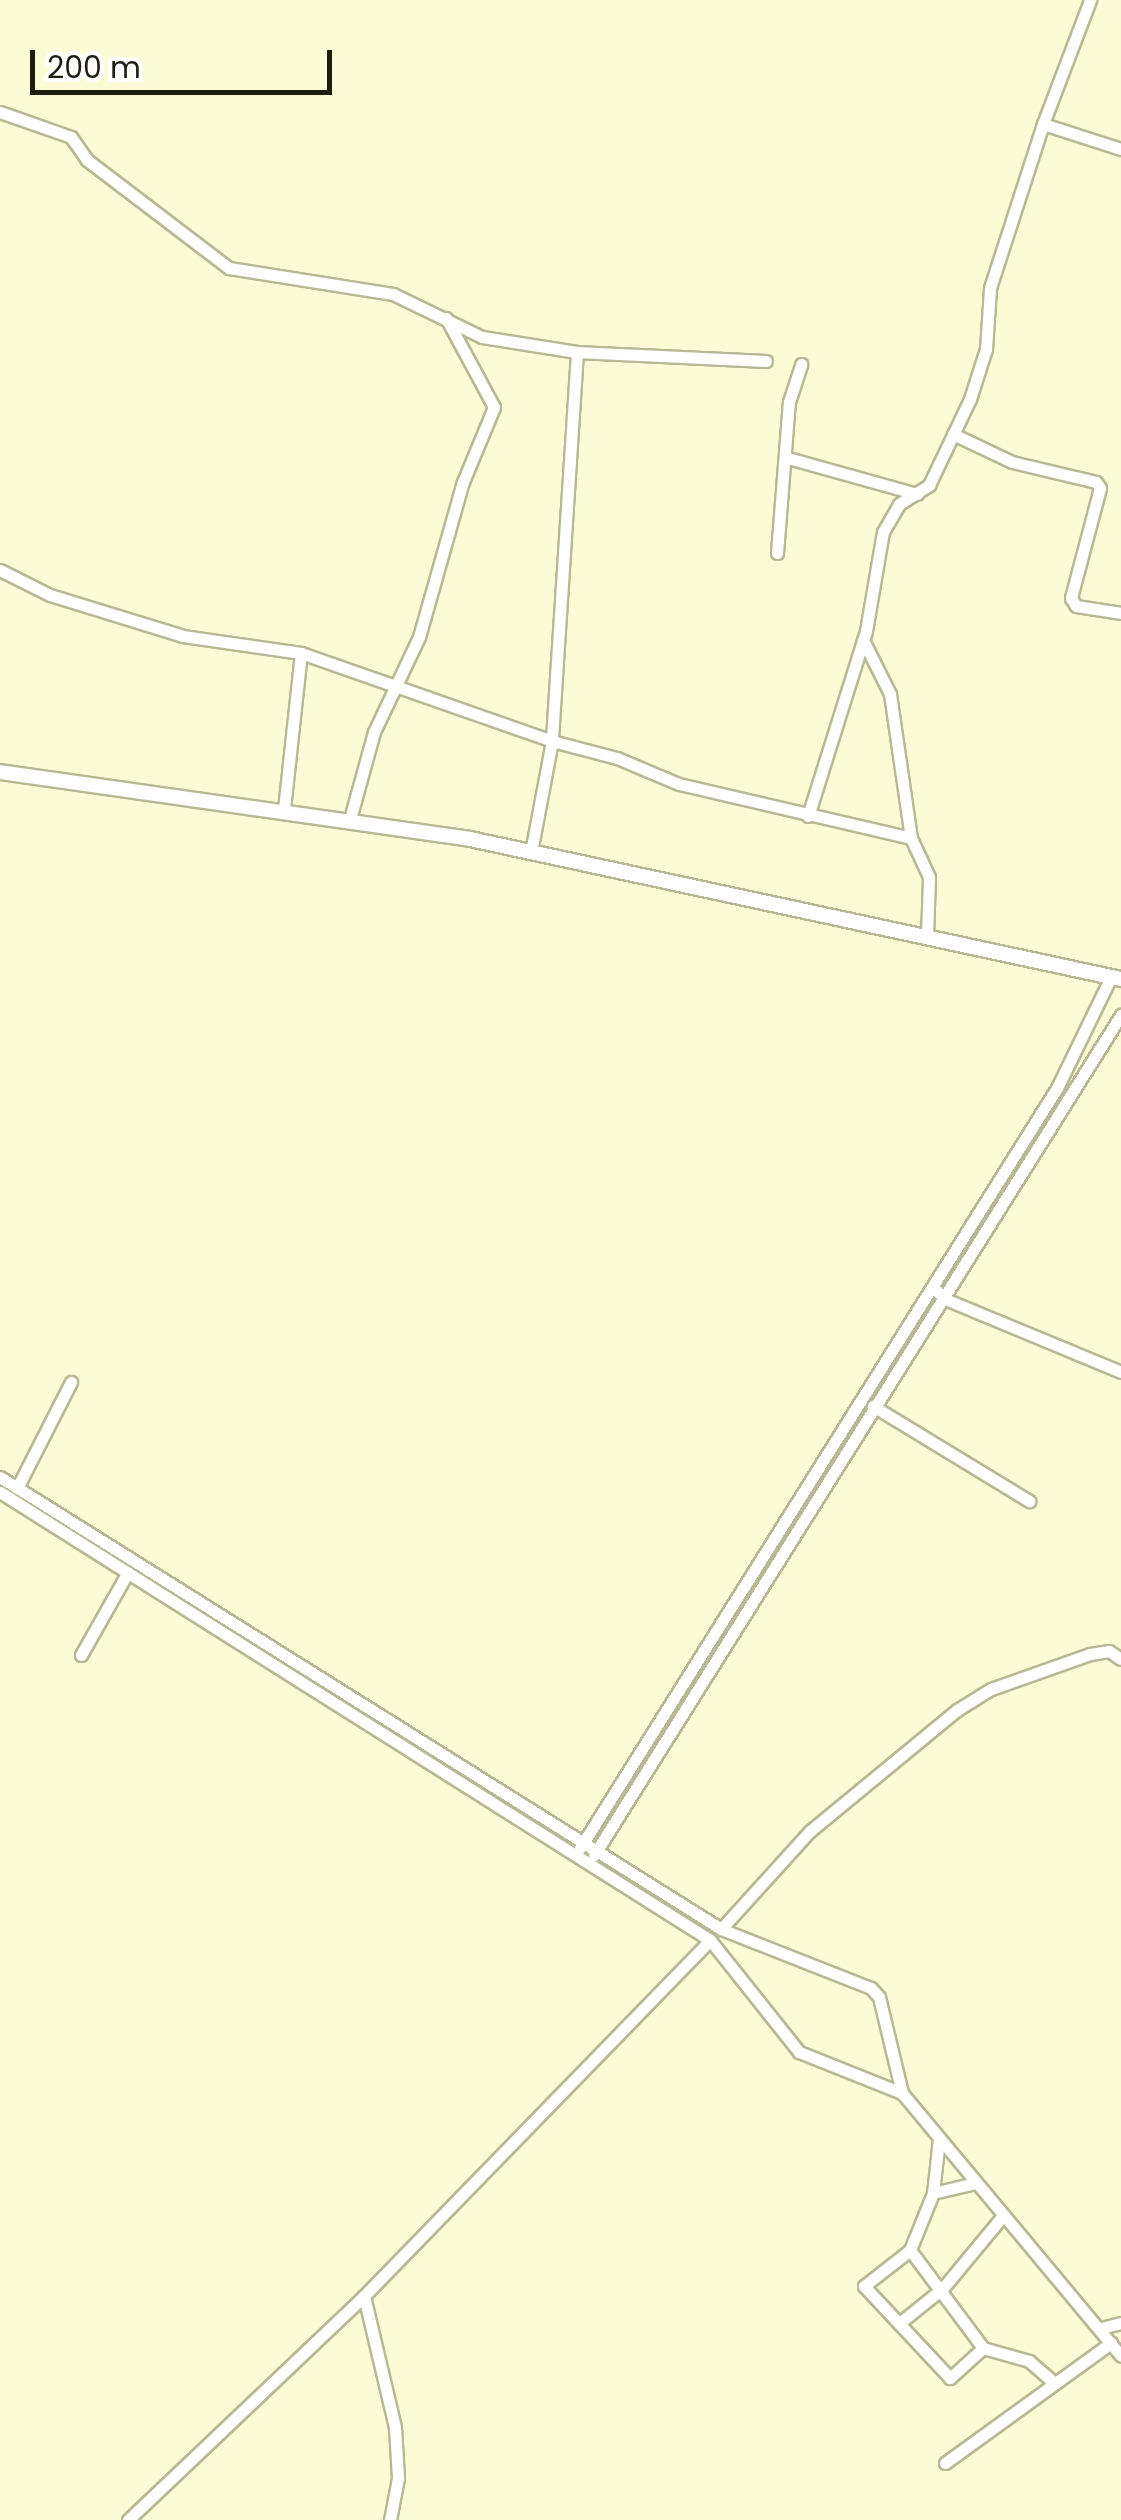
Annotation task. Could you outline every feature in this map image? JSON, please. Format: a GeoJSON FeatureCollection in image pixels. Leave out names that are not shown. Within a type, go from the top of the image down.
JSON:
{"type":"FeatureCollection","features":[{"type":"Feature","properties":{"kind":"main road"},"geometry":{"type":"LineString","coordinates":[[0,772],[350,818],[531,852],[1116,978]]}},
{"type":"Feature","properties":{"kind":"street"},"geometry":{"type":"LineString","coordinates":[[808,816],[863,640],[883,532],[898,504],[929,485],[954,434],[986,349],[990,288],[1043,124],[1090,0]]}},
{"type":"Feature","properties":{"kind":"street"},"geometry":{"type":"LineString","coordinates":[[0,112],[70,137],[87,160],[229,268],[393,294],[443,314],[482,337],[577,352],[766,361]]}},
{"type":"Feature","properties":{"kind":"street"},"geometry":{"type":"LineString","coordinates":[[1043,124],[1121,149]]}},
{"type":"Feature","properties":{"kind":"street"},"geometry":{"type":"LineString","coordinates":[[350,818],[394,685],[420,637],[463,482],[494,407],[443,314]]}},
{"type":"Feature","properties":{"kind":"street"},"geometry":{"type":"LineString","coordinates":[[531,852],[552,742],[577,352]]}},
{"type":"Feature","properties":{"kind":"street"},"geometry":{"type":"LineString","coordinates":[[777,553],[788,458],[788,402],[801,364]]}},
{"type":"Feature","properties":{"kind":"street"},"geometry":{"type":"LineString","coordinates":[[954,434],[1012,462],[1096,482],[1100,488],[1070,598],[1076,606],[1121,613]]}},
{"type":"Feature","properties":{"kind":"street"},"geometry":{"type":"LineString","coordinates":[[788,458],[916,494]]}},
{"type":"Feature","properties":{"kind":"street"},"geometry":{"type":"LineString","coordinates":[[0,570],[50,595],[183,636],[301,653],[552,742],[617,758],[678,784],[911,838]]}},
{"type":"Feature","properties":{"kind":"street"},"geometry":{"type":"LineString","coordinates":[[863,640],[890,694],[911,838],[929,877],[926,936]]}},
{"type":"Feature","properties":{"kind":"street"},"geometry":{"type":"LineString","coordinates":[[284,808],[301,653]]}},
{"type":"Feature","properties":{"kind":"street"},"geometry":{"type":"LineString","coordinates":[[579,1849],[1057,1088],[1116,978]]}},
{"type":"Feature","properties":{"kind":"street"},"geometry":{"type":"LineString","coordinates":[[592,1857],[1121,1014]]}},
{"type":"Feature","properties":{"kind":"street"},"geometry":{"type":"LineString","coordinates":[[933,1287],[945,1300],[1121,1372]]}},
{"type":"Feature","properties":{"kind":"street"},"geometry":{"type":"LineString","coordinates":[[17,1488],[71,1382]]}},
{"type":"Feature","properties":{"kind":"street"},"geometry":{"type":"LineString","coordinates":[[874,1406],[1029,1501]]}},
{"type":"Feature","properties":{"kind":"street"},"geometry":{"type":"LineString","coordinates":[[0,1477],[579,1849]]}},
{"type":"Feature","properties":{"kind":"street"},"geometry":{"type":"LineString","coordinates":[[0,1492],[592,1857],[721,1929],[870,1988],[879,1997],[902,2093],[1001,2218],[1101,2328],[1121,2356]]}},
{"type":"Feature","properties":{"kind":"street"},"geometry":{"type":"LineString","coordinates":[[81,1655],[128,1572]]}},
{"type":"Feature","properties":{"kind":"street"},"geometry":{"type":"LineString","coordinates":[[721,1929],[810,1831],[841,1812],[905,1748],[957,1710],[991,1688],[1090,1654],[1109,1651],[1121,1659]]}},
{"type":"Feature","properties":{"kind":"street"},"geometry":{"type":"LineString","coordinates":[[592,1857],[710,1940],[791,2046],[902,2093]]}},
{"type":"Feature","properties":{"kind":"street"},"geometry":{"type":"LineString","coordinates":[[128,2520],[364,2296],[710,1940]]}},
{"type":"Feature","properties":{"kind":"street"},"geometry":{"type":"LineString","coordinates":[[939,2139],[934,2193],[910,2250],[864,2286],[902,2321],[944,2378],[982,2348]]}},
{"type":"Feature","properties":{"kind":"street"},"geometry":{"type":"LineString","coordinates":[[934,2193],[975,2184]]}},
{"type":"Feature","properties":{"kind":"street"},"geometry":{"type":"LineString","coordinates":[[902,2321],[943,2288],[1001,2218]]}},
{"type":"Feature","properties":{"kind":"street"},"geometry":{"type":"LineString","coordinates":[[910,2250],[943,2288],[982,2348],[1029,2360],[1053,2382]]}},
{"type":"Feature","properties":{"kind":"street"},"geometry":{"type":"LineString","coordinates":[[364,2296],[395,2428],[398,2478],[390,2520]]}},
{"type":"Feature","properties":{"kind":"street"},"geometry":{"type":"LineString","coordinates":[[1101,2328],[1121,2323]]}},
{"type":"Feature","properties":{"kind":"street"},"geometry":{"type":"LineString","coordinates":[[945,2463],[1112,2342]]}}]}
